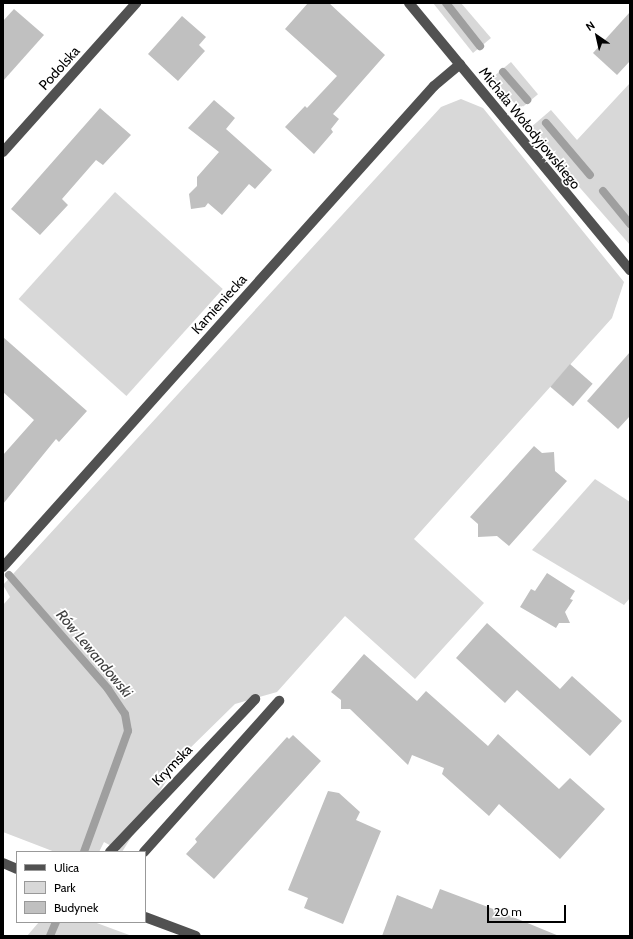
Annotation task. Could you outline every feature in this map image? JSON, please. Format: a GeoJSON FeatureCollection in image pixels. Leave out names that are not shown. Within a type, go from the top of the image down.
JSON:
{"type":"FeatureCollection","features":[{"type":"Feature","properties":{"kind":"street","name":"Podolska"},"geometry":{"type":"LineString","coordinates":[[3,152],[136,3]]}},
{"type":"Feature","properties":{"kind":"street","name":"Michała Wołodyjowskiego"},"geometry":{"type":"LineString","coordinates":[[409,3],[630,270]]}},
{"type":"Feature","properties":{"kind":"street","name":"Kamieniecka"},"geometry":{"type":"LineString","coordinates":[[3,567],[434,86],[460,64]]}},
{"type":"Feature","properties":{"kind":"street","name":"Krymska"},"geometry":{"type":"LineString","coordinates":[[111,851],[255,698]]}},
{"type":"Feature","properties":{"kind":"street"},"geometry":{"type":"LineString","coordinates":[[145,851],[279,701]]}},
{"type":"Feature","properties":{"kind":"street"},"geometry":{"type":"LineString","coordinates":[[3,863],[16,869]]}},
{"type":"Feature","properties":{"kind":"street"},"geometry":{"type":"LineString","coordinates":[[146,917],[196,936]]}},
{"type":"Feature","properties":{"kind":"green space"},"geometry":{"type":"Polygon","coordinates":[[[433,3],[461,3],[491,38],[473,53],[433,3]]]}},
{"type":"Feature","properties":{"kind":"green space"},"geometry":{"type":"Polygon","coordinates":[[[511,62],[538,94],[520,110],[493,77],[511,62]]]}},
{"type":"Feature","properties":{"kind":"green space"},"geometry":{"type":"Polygon","coordinates":[[[630,83],[630,245],[532,133],[530,128],[551,110],[577,140],[630,83]]]}},
{"type":"Feature","properties":{"kind":"green space"},"geometry":{"type":"Polygon","coordinates":[[[461,99],[483,108],[624,282],[612,318],[414,539],[484,603],[415,679],[345,616],[277,692],[235,704],[182,756],[123,851],[104,842],[100,851],[52,851],[3,832],[3,605],[10,597],[3,585],[441,107],[461,99]]]}},
{"type":"Feature","properties":{"kind":"green space"},"geometry":{"type":"Polygon","coordinates":[[[115,192],[223,289],[126,396],[19,299],[115,192]]]}},
{"type":"Feature","properties":{"kind":"green space"},"geometry":{"type":"Polygon","coordinates":[[[595,479],[630,502],[630,598],[624,605],[532,550],[595,479]]]}},
{"type":"Feature","properties":{"kind":"green space"},"geometry":{"type":"Polygon","coordinates":[[[38,923],[97,923],[132,936],[27,936],[38,923]]]}},
{"type":"Feature","properties":{"kind":"building"},"geometry":{"type":"Polygon","coordinates":[[[308,3],[329,3],[385,55],[333,114],[339,119],[331,129],[333,132],[314,154],[285,127],[305,106],[307,108],[337,76],[285,29],[308,3]]]}},
{"type":"Feature","properties":{"kind":"building"},"geometry":{"type":"Polygon","coordinates":[[[14,9],[44,35],[3,81],[3,21],[14,9]]]}},
{"type":"Feature","properties":{"kind":"building"},"geometry":{"type":"Polygon","coordinates":[[[630,12],[630,61],[617,75],[593,53],[630,12]]]}},
{"type":"Feature","properties":{"kind":"building"},"geometry":{"type":"Polygon","coordinates":[[[182,16],[206,37],[199,45],[205,51],[178,81],[148,54],[182,16]]]}},
{"type":"Feature","properties":{"kind":"building"},"geometry":{"type":"Polygon","coordinates":[[[214,100],[235,118],[226,129],[272,170],[255,189],[249,184],[222,215],[208,203],[205,207],[191,209],[189,194],[197,186],[197,177],[219,152],[188,128],[214,100]]]}},
{"type":"Feature","properties":{"kind":"building"},"geometry":{"type":"Polygon","coordinates":[[[100,108],[131,135],[103,165],[96,160],[62,199],[68,205],[40,235],[11,209],[100,108]]]}},
{"type":"Feature","properties":{"kind":"building"},"geometry":{"type":"Polygon","coordinates":[[[3,337],[87,411],[59,442],[56,439],[3,504],[3,455],[34,420],[3,392],[3,337]]]}},
{"type":"Feature","properties":{"kind":"building"},"geometry":{"type":"Polygon","coordinates":[[[630,352],[630,416],[618,429],[587,401],[630,352]]]}},
{"type":"Feature","properties":{"kind":"building"},"geometry":{"type":"Polygon","coordinates":[[[570,364],[593,384],[573,406],[550,387],[570,364]]]}},
{"type":"Feature","properties":{"kind":"building"},"geometry":{"type":"Polygon","coordinates":[[[534,446],[542,453],[554,452],[555,471],[567,481],[509,546],[497,536],[478,537],[478,524],[470,517],[534,446]]]}},
{"type":"Feature","properties":{"kind":"building"},"geometry":{"type":"Polygon","coordinates":[[[547,573],[575,591],[570,599],[573,600],[565,612],[570,623],[559,623],[556,628],[520,607],[531,589],[535,591],[547,573]]]}},
{"type":"Feature","properties":{"kind":"building"},"geometry":{"type":"Polygon","coordinates":[[[487,623],[560,689],[572,676],[622,721],[590,756],[517,690],[505,703],[456,658],[487,623]]]}},
{"type":"Feature","properties":{"kind":"building"},"geometry":{"type":"Polygon","coordinates":[[[364,654],[417,701],[426,691],[488,746],[498,734],[559,789],[570,778],[605,809],[560,859],[499,804],[489,816],[442,774],[444,768],[412,755],[408,765],[350,709],[341,709],[341,700],[331,692],[364,654]]]}},
{"type":"Feature","properties":{"kind":"building"},"geometry":{"type":"Polygon","coordinates":[[[293,735],[321,761],[214,879],[186,854],[197,842],[195,839],[287,737],[289,739],[293,735]]]}},
{"type":"Feature","properties":{"kind":"building"},"geometry":{"type":"Polygon","coordinates":[[[328,791],[339,793],[360,812],[356,820],[381,831],[343,924],[304,908],[308,898],[288,890],[328,791]]]}},
{"type":"Feature","properties":{"kind":"building"},"geometry":{"type":"Polygon","coordinates":[[[440,889],[559,936],[382,936],[397,895],[432,909],[440,889]]]}},
{"type":"Feature","properties":{"kind":"waterway"},"geometry":{"type":"LineString","coordinates":[[446,3],[480,46]]}},
{"type":"Feature","properties":{"kind":"waterway"},"geometry":{"type":"LineString","coordinates":[[503,72],[527,100]]}},
{"type":"Feature","properties":{"kind":"waterway"},"geometry":{"type":"LineString","coordinates":[[546,123],[590,175]]}},
{"type":"Feature","properties":{"kind":"waterway"},"geometry":{"type":"LineString","coordinates":[[603,191],[630,224]]}},
{"type":"Feature","properties":{"kind":"waterway","name":"Rów Lewandowski"},"geometry":{"type":"LineString","coordinates":[[9,575],[108,689],[125,714],[128,731],[84,851]]}},
{"type":"Feature","properties":{"kind":"waterway","name":"Rów Lewandowski"},"geometry":{"type":"LineString","coordinates":[[50,936],[56,923]]}}]}
